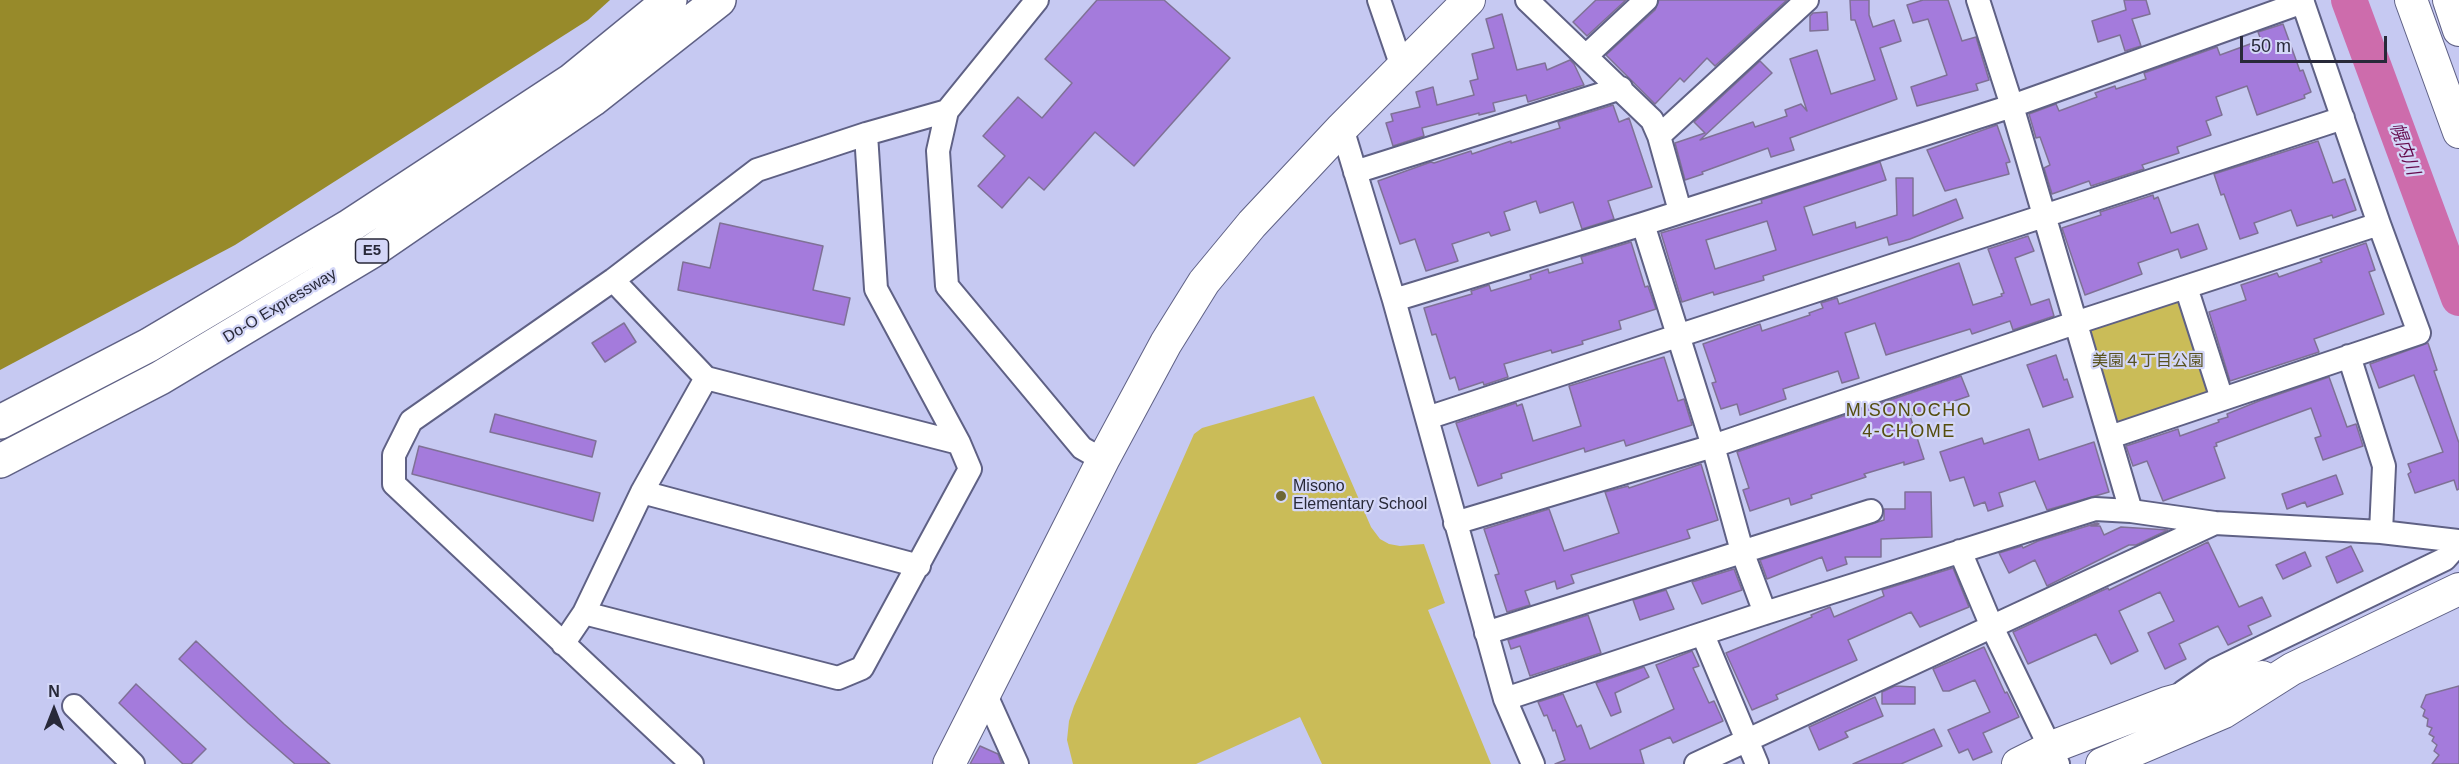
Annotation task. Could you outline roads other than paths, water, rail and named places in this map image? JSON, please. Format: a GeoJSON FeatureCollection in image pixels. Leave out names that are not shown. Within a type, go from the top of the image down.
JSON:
{"type":"FeatureCollection","features":[{"type":"Feature","properties":{"kind":"highway","name":"Do-O Expressway"},"geometry":{"type":"LineString","coordinates":[[0,422],[149,345],[348,226],[572,80],[670,0]]}},
{"type":"Feature","properties":{"kind":"highway","name":"Do-O Expressway"},"geometry":{"type":"LineString","coordinates":[[0,461],[160,378],[372,251],[592,100],[719,0]]}},
{"type":"Feature","properties":{"kind":"street"},"geometry":{"type":"LineString","coordinates":[[1037,0],[947,111],[938,151],[947,286],[1082,448],[1103,460]]}},
{"type":"Feature","properties":{"kind":"street"},"geometry":{"type":"LineString","coordinates":[[1379,0],[1402,67]]}},
{"type":"Feature","properties":{"kind":"street"},"geometry":{"type":"LineString","coordinates":[[949,764],[1103,460],[1167,343],[1204,282],[1252,224],[1342,128],[1469,0]]}},
{"type":"Feature","properties":{"kind":"street"},"geometry":{"type":"LineString","coordinates":[[1527,0],[1587,55],[1652,120],[1659,136],[1680,212]]}},
{"type":"Feature","properties":{"kind":"street"},"geometry":{"type":"LineString","coordinates":[[1587,55],[1646,0]]}},
{"type":"Feature","properties":{"kind":"street"},"geometry":{"type":"LineString","coordinates":[[1659,136],[1807,0]]}},
{"type":"Feature","properties":{"kind":"street"},"geometry":{"type":"LineString","coordinates":[[1978,0],[2012,106],[2131,512]]}},
{"type":"Feature","properties":{"kind":"street"},"geometry":{"type":"LineString","coordinates":[[2411,0],[2459,132]]}},
{"type":"Feature","properties":{"kind":"street"},"geometry":{"type":"LineString","coordinates":[[2449,0],[2459,30]]}},
{"type":"Feature","properties":{"kind":"street"},"geometry":{"type":"LineString","coordinates":[[1394,300],[1643,224],[2012,106],[2303,1],[2379,224],[2419,333],[2110,437]]}},
{"type":"Feature","properties":{"kind":"street"},"geometry":{"type":"LineString","coordinates":[[1355,172],[1621,88]]}},
{"type":"Feature","properties":{"kind":"street"},"geometry":{"type":"LineString","coordinates":[[693,764],[394,484],[394,455],[411,421],[614,280],[757,170],[866,134],[947,111]]}},
{"type":"Feature","properties":{"kind":"street"},"geometry":{"type":"LineString","coordinates":[[1426,418],[1679,338],[2343,118]]}},
{"type":"Feature","properties":{"kind":"street"},"geometry":{"type":"LineString","coordinates":[[1342,128],[1394,300],[1505,699],[1533,764]]}},
{"type":"Feature","properties":{"kind":"street"},"geometry":{"type":"LineString","coordinates":[[584,613],[838,678],[862,668],[919,566],[969,469],[959,443],[876,290],[866,134]]}},
{"type":"Feature","properties":{"kind":"street"},"geometry":{"type":"LineString","coordinates":[[1643,224],[1713,446],[1742,551],[1765,613]]}},
{"type":"Feature","properties":{"kind":"street"},"geometry":{"type":"LineString","coordinates":[[1455,523],[1713,446],[2075,323],[2379,224]]}},
{"type":"Feature","properties":{"kind":"street"},"geometry":{"type":"LineString","coordinates":[[614,280],[706,378],[959,443]]}},
{"type":"Feature","properties":{"kind":"street"},"geometry":{"type":"LineString","coordinates":[[2186,287],[2222,399]]}},
{"type":"Feature","properties":{"kind":"street"},"geometry":{"type":"LineString","coordinates":[[2349,356],[2384,466],[2380,532]]}},
{"type":"Feature","properties":{"kind":"street"},"geometry":{"type":"LineString","coordinates":[[563,644],[584,613],[642,492],[706,378]]}},
{"type":"Feature","properties":{"kind":"street"},"geometry":{"type":"LineString","coordinates":[[642,492],[919,566]]}},
{"type":"Feature","properties":{"kind":"street"},"geometry":{"type":"LineString","coordinates":[[1505,699],[1765,613],[2095,509],[2215,523],[2380,532],[2459,542]]}},
{"type":"Feature","properties":{"kind":"street"},"geometry":{"type":"LineString","coordinates":[[1486,633],[1871,511]]}},
{"type":"Feature","properties":{"kind":"street"},"geometry":{"type":"LineString","coordinates":[[1696,764],[2215,523]]}},
{"type":"Feature","properties":{"kind":"street"},"geometry":{"type":"LineString","coordinates":[[2018,764],[2055,756],[2167,703],[2215,670],[2445,559],[2459,542]]}},
{"type":"Feature","properties":{"kind":"street"},"geometry":{"type":"LineString","coordinates":[[1960,551],[1992,627],[2055,756]]}},
{"type":"Feature","properties":{"kind":"street"},"geometry":{"type":"LineString","coordinates":[[2102,764],[2224,712],[2292,669],[2459,590]]}},
{"type":"Feature","properties":{"kind":"street"},"geometry":{"type":"LineString","coordinates":[[1703,635],[1757,764]]}},
{"type":"Feature","properties":{"kind":"street"},"geometry":{"type":"LineString","coordinates":[[2167,703],[2292,669]]}},
{"type":"Feature","properties":{"kind":"street"},"geometry":{"type":"LineString","coordinates":[[986,693],[1017,764]]}},
{"type":"Feature","properties":{"kind":"street"},"geometry":{"type":"LineString","coordinates":[[74,706],[133,764]]}},
{"type":"Feature","properties":{"kind":"waterway","name":"幌内川"},"geometry":{"type":"LineString","coordinates":[[2349,0],[2459,298]]}},
{"type":"Feature","properties":{"kind":"place","name":"Misono Elementary School"},"geometry":{"type":"Point","coordinates":[1281,496]}},
{"type":"Feature","properties":{"kind":"district","name":"MISONOCHO 4-CHOME"},"geometry":{"type":"Point","coordinates":[1909,421]}},
{"type":"Feature","properties":{"kind":"park label","name":"美園４丁目公園"},"geometry":{"type":"Point","coordinates":[2148,362]}}]}
